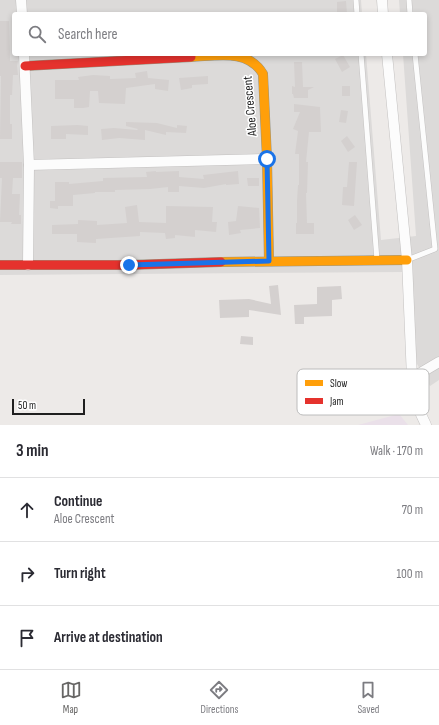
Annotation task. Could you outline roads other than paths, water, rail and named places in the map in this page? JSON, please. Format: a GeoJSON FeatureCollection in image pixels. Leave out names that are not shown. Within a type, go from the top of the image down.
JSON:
{"type":"FeatureCollection","features":[{"type":"Feature","properties":{"kind":"street"},"geometry":{"type":"LineString","coordinates":[[21,0],[22,12]]}},
{"type":"Feature","properties":{"kind":"street"},"geometry":{"type":"LineString","coordinates":[[382,0],[383,12]]}},
{"type":"Feature","properties":{"kind":"street"},"geometry":{"type":"LineString","coordinates":[[24,56],[28,165],[28,264]]}},
{"type":"Feature","properties":{"kind":"street","name":"Aloe Crescent"},"geometry":{"type":"LineString","coordinates":[[25,66],[243,56],[258,66],[263,74],[267,159],[269,261]]}},
{"type":"Feature","properties":{"kind":"street"},"geometry":{"type":"LineString","coordinates":[[387,56],[407,260],[412,369]]}},
{"type":"Feature","properties":{"kind":"street"},"geometry":{"type":"LineString","coordinates":[[28,165],[267,159]]}},
{"type":"Feature","properties":{"kind":"street"},"geometry":{"type":"LineString","coordinates":[[0,265],[129,265],[269,261],[407,260]]}},
{"type":"Feature","properties":{"kind":"street"},"geometry":{"type":"LineString","coordinates":[[427,369],[439,362]]}},
{"type":"Feature","properties":{"kind":"street"},"geometry":{"type":"LineString","coordinates":[[421,415],[426,425]]}},
{"type":"Feature","properties":{"kind":"lane"},"geometry":{"type":"LineString","coordinates":[[356,0],[357,12]]}},
{"type":"Feature","properties":{"kind":"lane"},"geometry":{"type":"LineString","coordinates":[[409,0],[410,12]]}},
{"type":"Feature","properties":{"kind":"lane"},"geometry":{"type":"LineString","coordinates":[[360,56],[377,261]]}},
{"type":"Feature","properties":{"kind":"lane"},"geometry":{"type":"LineString","coordinates":[[407,260],[436,249],[415,56]]}}]}
